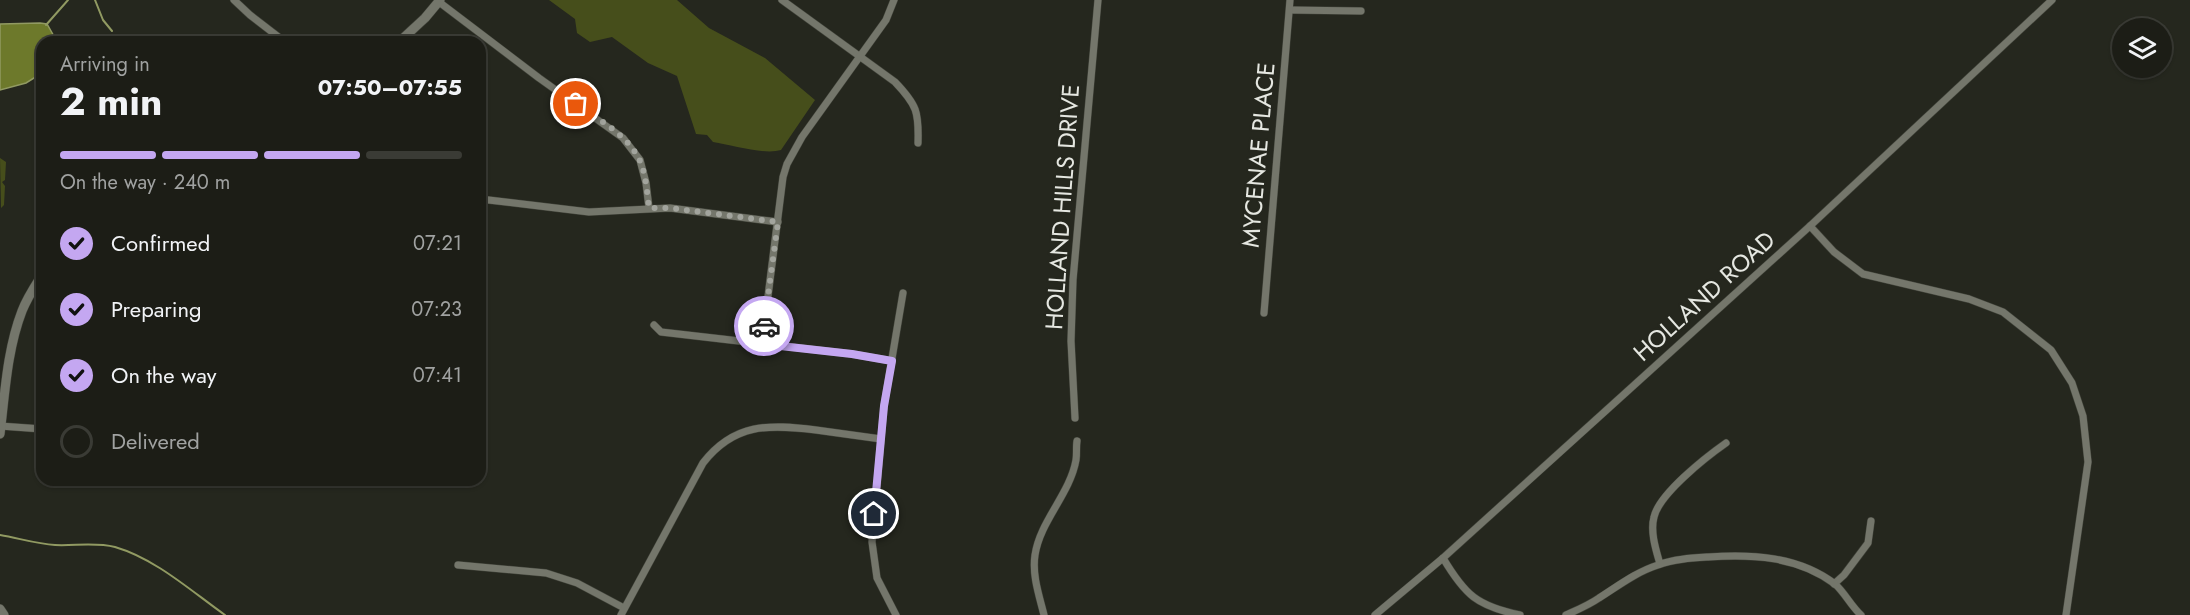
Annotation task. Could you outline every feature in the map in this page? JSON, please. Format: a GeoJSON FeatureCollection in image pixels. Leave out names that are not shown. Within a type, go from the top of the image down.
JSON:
{"type":"FeatureCollection","features":[{"type":"Feature","properties":{"kind":"street"},"geometry":{"type":"LineString","coordinates":[[234,0],[277,36]]}},
{"type":"Feature","properties":{"kind":"street"},"geometry":{"type":"LineString","coordinates":[[782,0],[895,82],[909,97],[918,116],[918,143]]}},
{"type":"Feature","properties":{"kind":"street"},"geometry":{"type":"LineString","coordinates":[[762,344],[783,177],[792,153],[886,20],[894,0]]}},
{"type":"Feature","properties":{"kind":"street","name":"HOLLAND HILLS DRIVE"},"geometry":{"type":"LineString","coordinates":[[1075,418],[1071,341],[1073,280],[1098,0]]}},
{"type":"Feature","properties":{"kind":"street","name":"MYCENAE PLACE"},"geometry":{"type":"LineString","coordinates":[[1264,313],[1290,0]]}},
{"type":"Feature","properties":{"kind":"street","name":"HOLLAND ROAD"},"geometry":{"type":"LineString","coordinates":[[1375,615],[1443,558],[1810,226],[2052,0]]}},
{"type":"Feature","properties":{"kind":"street"},"geometry":{"type":"LineString","coordinates":[[405,36],[440,1],[485,36]]}},
{"type":"Feature","properties":{"kind":"street"},"geometry":{"type":"LineString","coordinates":[[1290,10],[1361,11]]}},
{"type":"Feature","properties":{"kind":"street"},"geometry":{"type":"LineString","coordinates":[[486,37],[623,138],[640,160],[649,208]]}},
{"type":"Feature","properties":{"kind":"street"},"geometry":{"type":"LineString","coordinates":[[486,200],[589,212],[670,208],[778,222]]}},
{"type":"Feature","properties":{"kind":"street"},"geometry":{"type":"LineString","coordinates":[[1810,226],[1834,252],[1863,274],[1969,299],[2003,312],[2051,350],[2072,383],[2084,416],[2088,462],[2066,615]]}},
{"type":"Feature","properties":{"kind":"street"},"geometry":{"type":"LineString","coordinates":[[36,286],[22,311],[16,331],[10,356],[0,429],[36,429]]}},
{"type":"Feature","properties":{"kind":"street"},"geometry":{"type":"LineString","coordinates":[[896,615],[877,578],[872,542],[881,439],[903,293]]}},
{"type":"Feature","properties":{"kind":"street"},"geometry":{"type":"LineString","coordinates":[[654,325],[661,332],[852,354],[892,361]]}},
{"type":"Feature","properties":{"kind":"street"},"geometry":{"type":"LineString","coordinates":[[458,565],[546,573],[577,583],[623,612],[702,463],[725,440],[759,427],[782,426],[881,439]]}},
{"type":"Feature","properties":{"kind":"street"},"geometry":{"type":"LineString","coordinates":[[1044,615],[1034,570],[1035,554],[1041,536],[1071,476],[1076,460],[1077,441]]}},
{"type":"Feature","properties":{"kind":"street"},"geometry":{"type":"LineString","coordinates":[[1659,564],[1653,517],[1663,497],[1710,454],[1726,443]]}},
{"type":"Feature","properties":{"kind":"street"},"geometry":{"type":"LineString","coordinates":[[1834,584],[1844,575],[1868,543],[1871,521]]}},
{"type":"Feature","properties":{"kind":"street"},"geometry":{"type":"LineString","coordinates":[[1566,615],[1596,600],[1630,577],[1659,564],[1690,558],[1734,555],[1775,557],[1812,570],[1834,584],[1861,615]]}},
{"type":"Feature","properties":{"kind":"street"},"geometry":{"type":"LineString","coordinates":[[1443,558],[1459,585],[1477,601],[1500,611],[1520,615]]}},
{"type":"Feature","properties":{"kind":"street"},"geometry":{"type":"LineString","coordinates":[[0,609],[4,615]]}},
{"type":"Feature","properties":{"kind":"shaded area"},"geometry":{"type":"Polygon","coordinates":[[[549,0],[677,0],[709,28],[765,58],[815,100],[781,150],[757,150],[713,142],[707,135],[696,134],[677,76],[648,63],[612,37],[590,42],[577,33],[575,19],[549,0]]]}},
{"type":"Feature","properties":{"kind":"shaded area"},"geometry":{"type":"Polygon","coordinates":[[[0,24],[47,24],[54,36],[36,36],[36,77],[26,83],[0,90],[0,24]]]}},
{"type":"Feature","properties":{"kind":"shaded area"},"geometry":{"type":"Polygon","coordinates":[[[0,158],[6,162],[5,180],[2,182],[5,186],[4,205],[1,208],[0,158]]]}},
{"type":"Feature","properties":{"kind":"waterway"},"geometry":{"type":"LineString","coordinates":[[46,25],[68,0]]}},
{"type":"Feature","properties":{"kind":"waterway"},"geometry":{"type":"LineString","coordinates":[[95,0],[103,20],[112,31]]}},
{"type":"Feature","properties":{"kind":"waterway"},"geometry":{"type":"LineString","coordinates":[[0,535],[48,544],[100,545],[130,552],[159,567],[225,615]]}},
{"type":"Feature","properties":{"kind":"way so far"},"geometry":{"type":"LineString","coordinates":[[576,104],[623,138],[640,160],[649,208],[670,208],[778,222],[764,326]]}},
{"type":"Feature","properties":{"kind":"route"},"geometry":{"type":"LineString","coordinates":[[764,326],[762,344],[892,361],[884,406],[874,514]]}}]}
